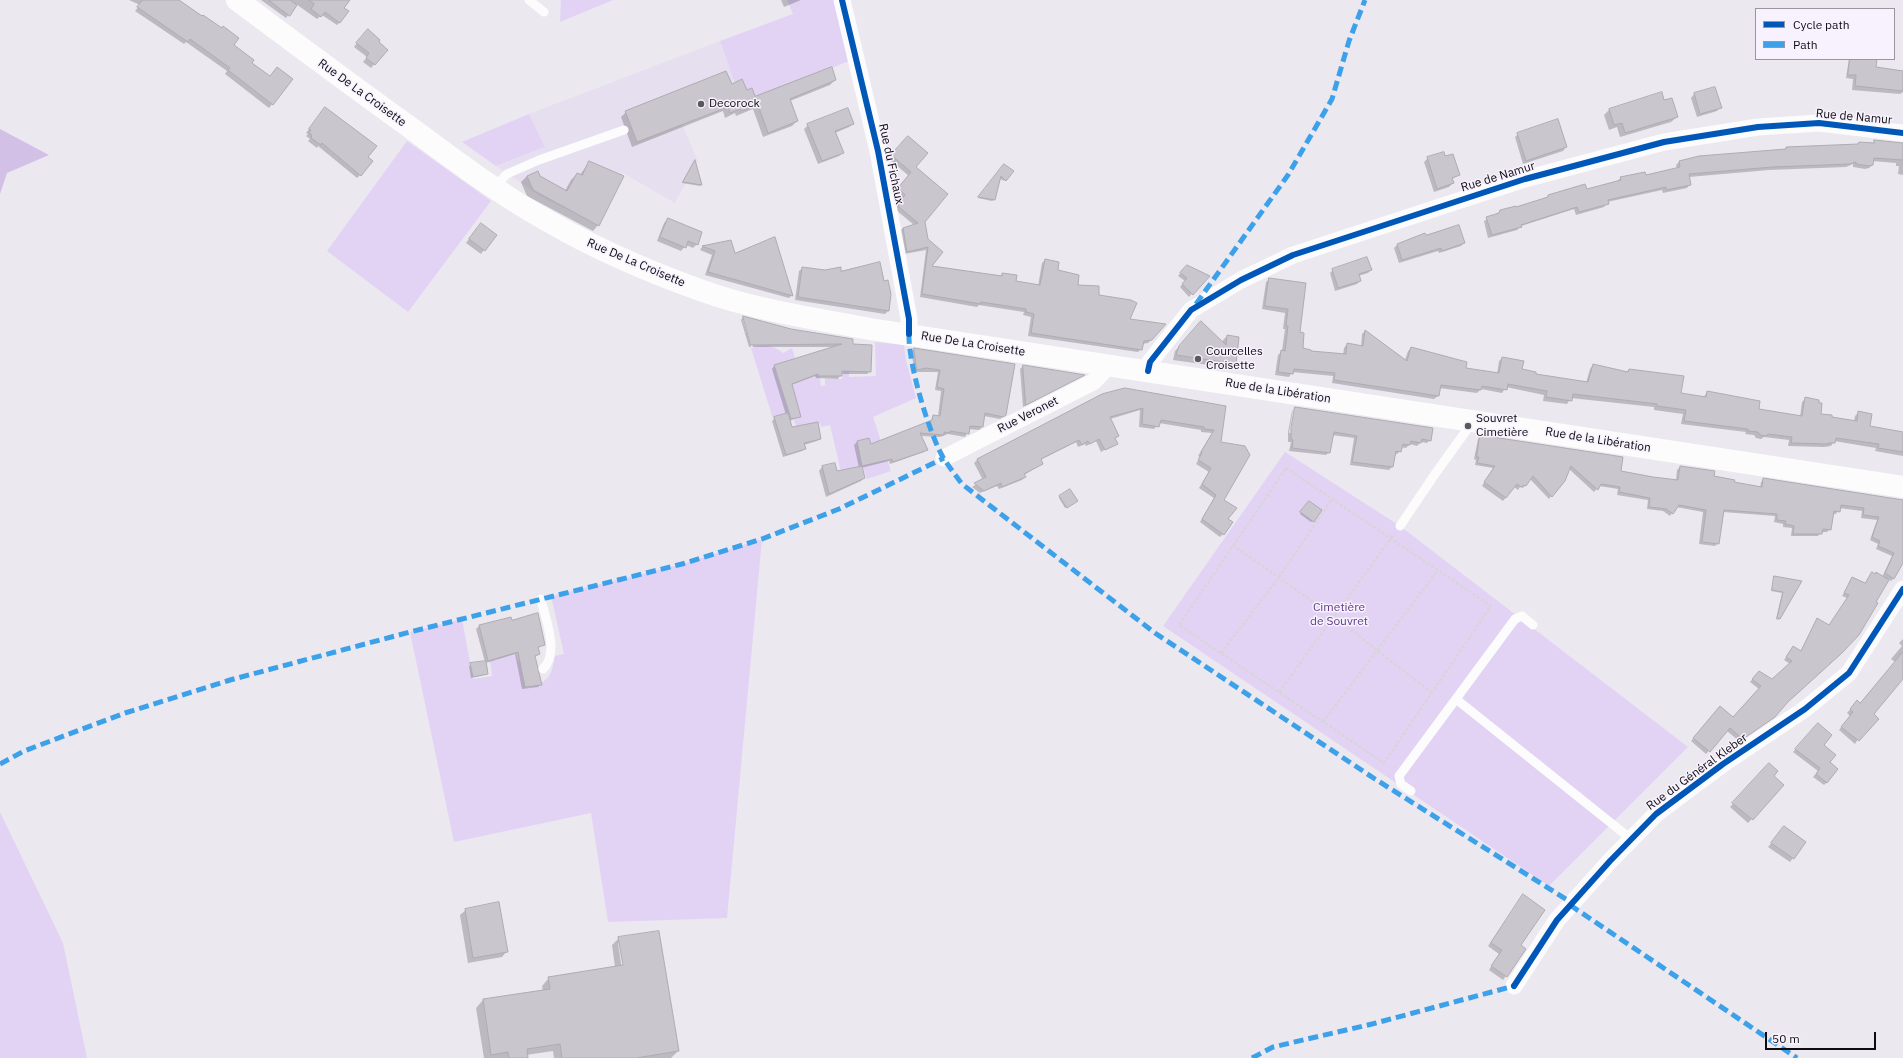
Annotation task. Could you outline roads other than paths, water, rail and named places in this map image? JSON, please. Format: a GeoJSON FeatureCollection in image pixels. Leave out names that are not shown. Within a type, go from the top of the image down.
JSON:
{"type":"FeatureCollection","features":[{"type":"Feature","properties":{"kind":"main road","name":"Rue De La Croisette"},"geometry":{"type":"LineString","coordinates":[[237,0],[515,202],[578,238],[646,270],[700,290],[786,314],[1103,364]]}},
{"type":"Feature","properties":{"kind":"main road","name":"Rue de la Libération"},"geometry":{"type":"LineString","coordinates":[[1103,364],[1903,487]]}},
{"type":"Feature","properties":{"kind":"street","name":"Rue du Fichaux"},"geometry":{"type":"LineString","coordinates":[[842,0],[878,151],[909,319],[909,334]]}},
{"type":"Feature","properties":{"kind":"street","name":"Rue de Namur"},"geometry":{"type":"LineString","coordinates":[[1148,371],[1150,362],[1191,310],[1241,280],[1293,255],[1526,179],[1664,142],[1758,127],[1819,123],[1903,133]]}},
{"type":"Feature","properties":{"kind":"street","name":"Rue Veronet"},"geometry":{"type":"LineString","coordinates":[[944,458],[1093,382],[1102,373],[1103,364]]}},
{"type":"Feature","properties":{"kind":"street","name":"Rue du Général Kleber"},"geometry":{"type":"LineString","coordinates":[[1514,986],[1557,920],[1631,839],[1656,814],[1723,764],[1805,709],[1849,673],[1903,589]]}},
{"type":"Feature","properties":{"kind":"lane"},"geometry":{"type":"LineString","coordinates":[[529,0],[544,12]]}},
{"type":"Feature","properties":{"kind":"lane"},"geometry":{"type":"LineString","coordinates":[[494,188],[507,174],[539,160],[624,130]]}},
{"type":"Feature","properties":{"kind":"lane"},"geometry":{"type":"LineString","coordinates":[[1400,526],[1434,474],[1466,431],[1469,420]]}},
{"type":"Feature","properties":{"kind":"lane"},"geometry":{"type":"LineString","coordinates":[[541,599],[551,646],[548,665],[543,669]]}},
{"type":"Feature","properties":{"kind":"lane"},"geometry":{"type":"LineString","coordinates":[[1411,791],[1401,784],[1400,776],[1456,699],[1515,619],[1522,616],[1533,625]]}},
{"type":"Feature","properties":{"kind":"lane"},"geometry":{"type":"LineString","coordinates":[[1456,699],[1631,839]]}},
{"type":"Feature","properties":{"kind":"place","name":"Decorock"},"geometry":{"type":"Point","coordinates":[701,104]}},
{"type":"Feature","properties":{"kind":"place","name":"Courcelles Croisette"},"geometry":{"type":"Point","coordinates":[1198,359]}},
{"type":"Feature","properties":{"kind":"place","name":"Souvret Cimetière"},"geometry":{"type":"Point","coordinates":[1468,426]}},
{"type":"Feature","properties":{"kind":"park label","name":"Cimetière de Souvret"},"geometry":{"type":"Point","coordinates":[1339,615]}}]}
